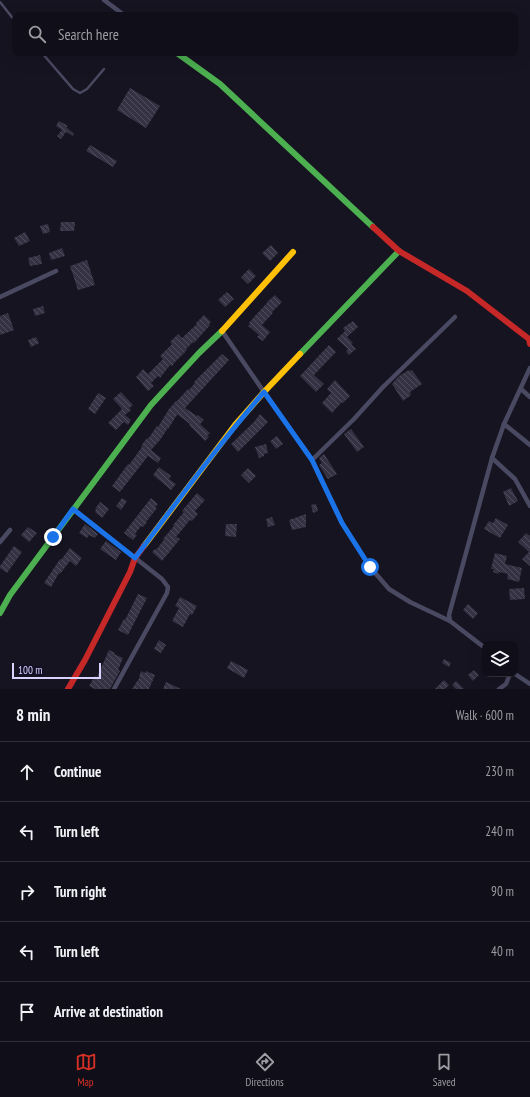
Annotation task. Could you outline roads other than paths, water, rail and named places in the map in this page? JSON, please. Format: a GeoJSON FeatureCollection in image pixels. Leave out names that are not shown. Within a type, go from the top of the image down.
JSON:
{"type":"FeatureCollection","features":[{"type":"Feature","properties":{"kind":"street"},"geometry":{"type":"LineString","coordinates":[[104,0],[120,12]]}},
{"type":"Feature","properties":{"kind":"street"},"geometry":{"type":"LineString","coordinates":[[181,56],[220,84],[399,251],[466,291],[529,339],[530,344]]}},
{"type":"Feature","properties":{"kind":"street"},"geometry":{"type":"LineString","coordinates":[[68,689],[92,647],[130,572],[135,558],[207,462],[264,392],[399,251]]}},
{"type":"Feature","properties":{"kind":"street"},"geometry":{"type":"LineString","coordinates":[[0,613],[10,595],[151,405],[293,252]]}},
{"type":"Feature","properties":{"kind":"street"},"geometry":{"type":"LineString","coordinates":[[0,297],[56,271]]}},
{"type":"Feature","properties":{"kind":"street"},"geometry":{"type":"LineString","coordinates":[[312,460],[354,419],[383,387],[455,317]]}},
{"type":"Feature","properties":{"kind":"street"},"geometry":{"type":"LineString","coordinates":[[222,330],[312,460],[342,523],[370,567],[389,589],[410,602],[450,621],[482,646]]}},
{"type":"Feature","properties":{"kind":"street"},"geometry":{"type":"LineString","coordinates":[[450,621],[449,615],[492,458],[504,424],[530,368]]}},
{"type":"Feature","properties":{"kind":"street"},"geometry":{"type":"LineString","coordinates":[[520,389],[530,397]]}},
{"type":"Feature","properties":{"kind":"street"},"geometry":{"type":"LineString","coordinates":[[504,424],[530,445]]}},
{"type":"Feature","properties":{"kind":"street"},"geometry":{"type":"LineString","coordinates":[[492,458],[515,479],[530,506]]}},
{"type":"Feature","properties":{"kind":"street"},"geometry":{"type":"LineString","coordinates":[[73,509],[162,579],[168,587],[167,593],[114,689]]}},
{"type":"Feature","properties":{"kind":"street"},"geometry":{"type":"LineString","coordinates":[[0,542],[10,530]]}},
{"type":"Feature","properties":{"kind":"street"},"geometry":{"type":"LineString","coordinates":[[518,676],[530,684]]}},
{"type":"Feature","properties":{"kind":"street"},"geometry":{"type":"LineString","coordinates":[[499,689],[506,684],[509,677]]}},
{"type":"Feature","properties":{"kind":"lane"},"geometry":{"type":"LineString","coordinates":[[0,2],[12,17]]}},
{"type":"Feature","properties":{"kind":"lane"},"geometry":{"type":"LineString","coordinates":[[45,56],[73,89],[80,93],[87,89],[104,69]]}}]}
